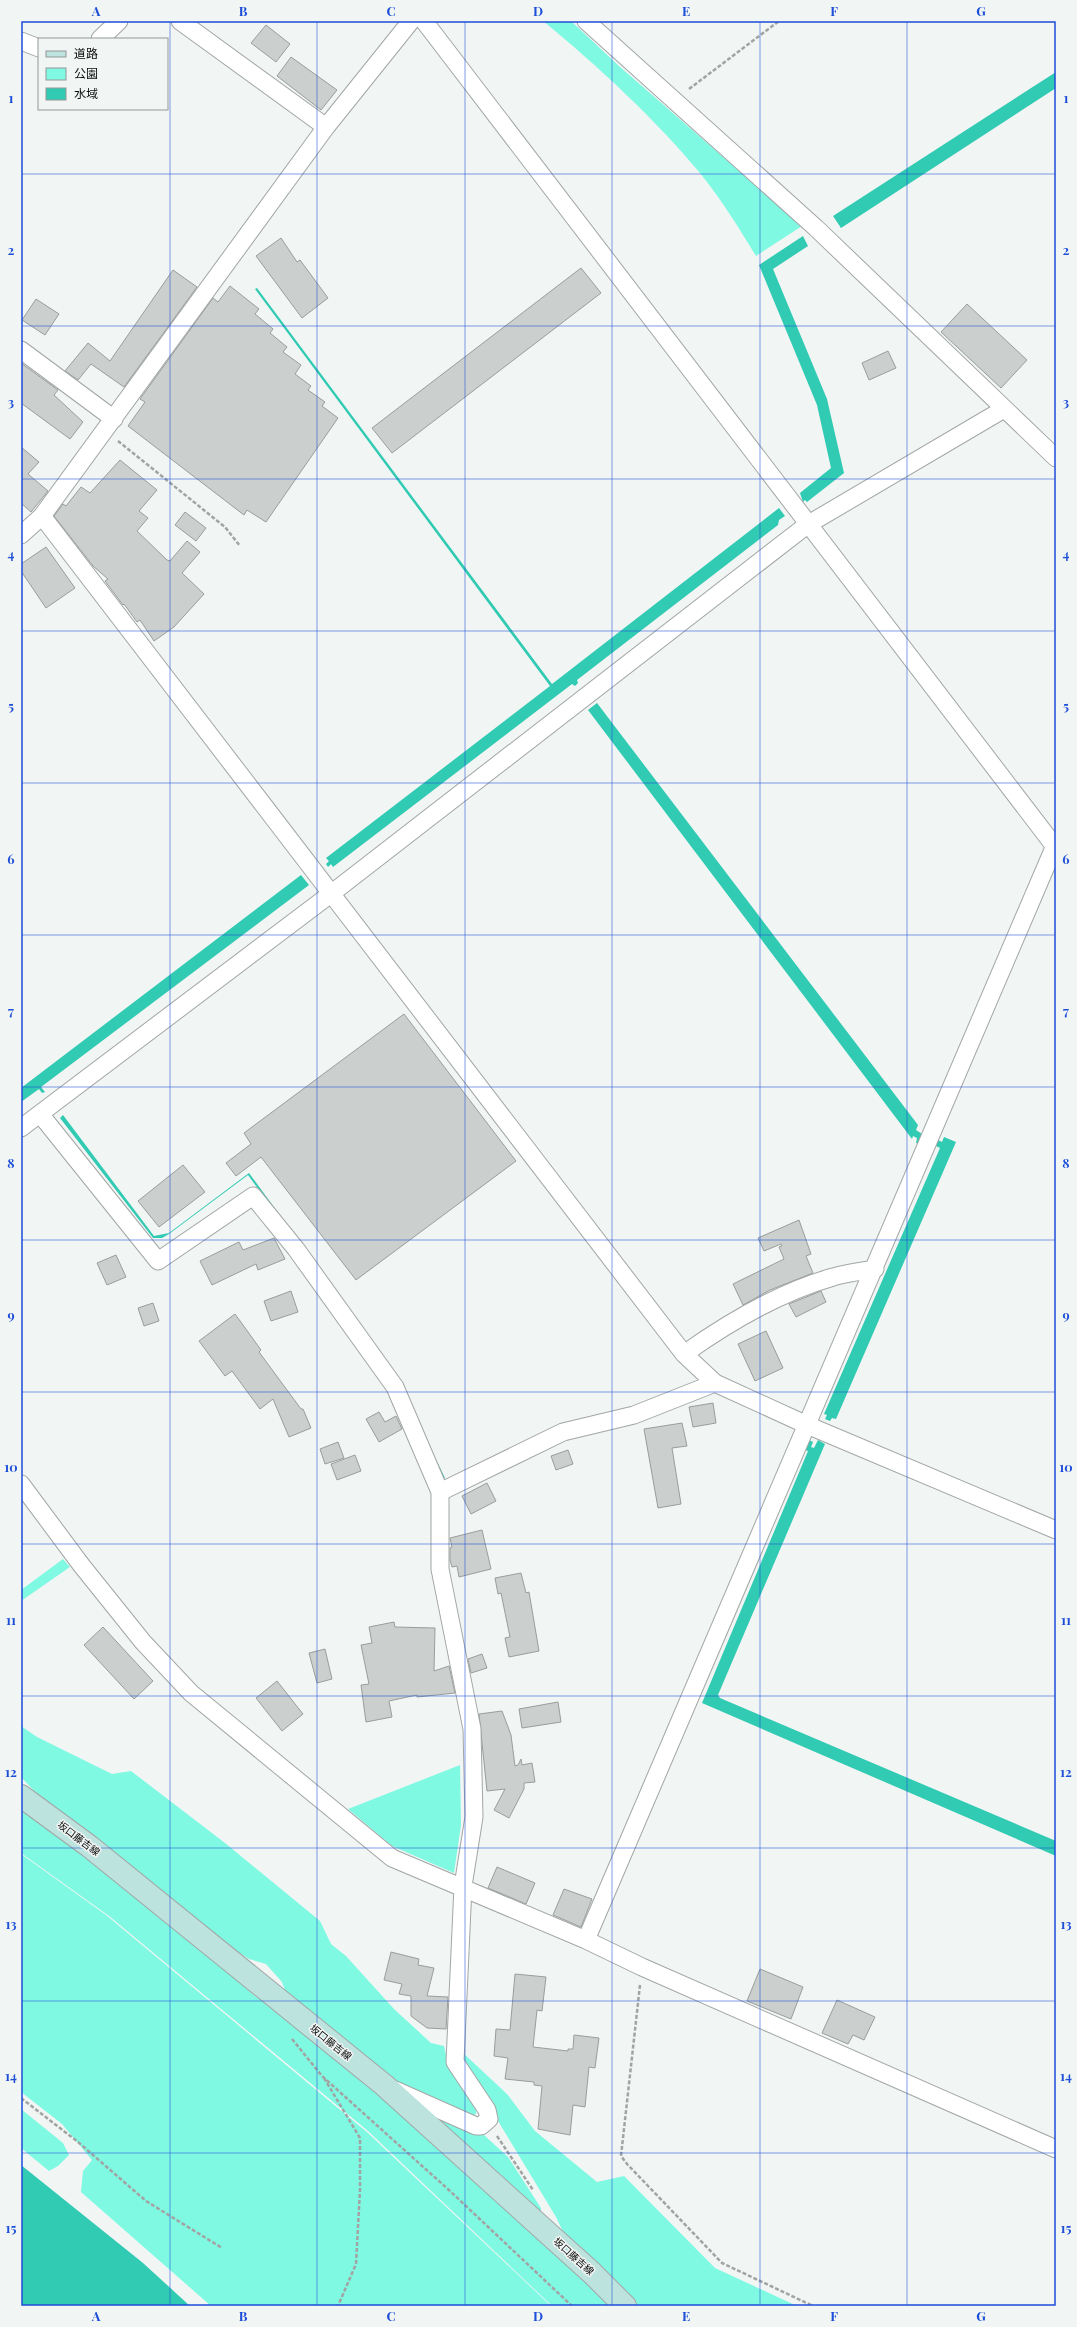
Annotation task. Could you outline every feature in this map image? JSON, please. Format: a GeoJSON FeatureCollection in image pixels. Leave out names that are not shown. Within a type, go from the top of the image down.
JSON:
{"type":"FeatureCollection","features":[{"type":"Feature","properties":{"kind":"main road","name":"坂口藤吉線"},"geometry":{"type":"LineString","coordinates":[[21,1796],[90,1846],[384,2085],[592,2272],[625,2306]]}},
{"type":"Feature","properties":{"kind":"street"},"geometry":{"type":"LineString","coordinates":[[101,38],[119,21]]}},
{"type":"Feature","properties":{"kind":"street"},"geometry":{"type":"LineString","coordinates":[[180,21],[326,127]]}},
{"type":"Feature","properties":{"kind":"street"},"geometry":{"type":"LineString","coordinates":[[21,535],[42,516],[110,425],[326,127],[411,21]]}},
{"type":"Feature","properties":{"kind":"street"},"geometry":{"type":"LineString","coordinates":[[424,21],[807,525],[1055,846],[875,1269],[586,1940]]}},
{"type":"Feature","properties":{"kind":"street"},"geometry":{"type":"LineString","coordinates":[[586,21],[816,228],[1056,458]]}},
{"type":"Feature","properties":{"kind":"street"},"geometry":{"type":"LineString","coordinates":[[21,41],[38,48]]}},
{"type":"Feature","properties":{"kind":"street"},"geometry":{"type":"LineString","coordinates":[[21,350],[110,425]]}},
{"type":"Feature","properties":{"kind":"street"},"geometry":{"type":"LineString","coordinates":[[21,1128],[332,893],[807,525],[1004,409]]}},
{"type":"Feature","properties":{"kind":"street"},"geometry":{"type":"LineString","coordinates":[[42,516],[684,1354],[715,1384],[807,1425],[1056,1530]]}},
{"type":"Feature","properties":{"kind":"street"},"geometry":{"type":"LineString","coordinates":[[40,1114],[158,1261],[253,1196],[296,1249],[395,1387],[440,1492],[440,1569],[472,1728],[474,1817],[463,1886],[455,2062],[487,2110],[489,2120],[481,2126],[476,2126],[384,2085]]}},
{"type":"Feature","properties":{"kind":"street"},"geometry":{"type":"LineString","coordinates":[[684,1354],[716,1331],[800,1289],[833,1276],[875,1269]]}},
{"type":"Feature","properties":{"kind":"street"},"geometry":{"type":"LineString","coordinates":[[440,1492],[563,1432],[634,1415],[715,1384]]}},
{"type":"Feature","properties":{"kind":"street"},"geometry":{"type":"LineString","coordinates":[[21,1484],[82,1566],[143,1642],[191,1692],[392,1858],[463,1886],[586,1940],[642,1967],[1056,2149]]}},
{"type":"Feature","properties":{"kind":"path"},"geometry":{"type":"LineString","coordinates":[[675,101],[699,79],[778,21]]}},
{"type":"Feature","properties":{"kind":"path"},"geometry":{"type":"LineString","coordinates":[[110,425],[225,527],[240,546]]}},
{"type":"Feature","properties":{"kind":"path"},"geometry":{"type":"LineString","coordinates":[[642,1967],[621,2156],[626,2164],[722,2263],[813,2306]]}},
{"type":"Feature","properties":{"kind":"path"},"geometry":{"type":"LineString","coordinates":[[291,2037],[322,2076],[360,2138],[360,2190],[356,2264],[338,2306]]}},
{"type":"Feature","properties":{"kind":"path"},"geometry":{"type":"LineString","coordinates":[[322,2076],[450,2191],[572,2306]]}},
{"type":"Feature","properties":{"kind":"path"},"geometry":{"type":"LineString","coordinates":[[21,2098],[78,2142],[146,2201],[222,2248]]}},
{"type":"Feature","properties":{"kind":"path"},"geometry":{"type":"LineString","coordinates":[[487,2122],[535,2192]]}},
{"type":"Feature","properties":{"kind":"green space"},"geometry":{"type":"Polygon","coordinates":[[[543,21],[571,21],[619,66],[802,226],[756,256],[715,193],[683,153],[625,94],[543,21]]]}},
{"type":"Feature","properties":{"kind":"green space"},"geometry":{"type":"Polygon","coordinates":[[[63,1559],[70,1567],[21,1601],[21,1590],[63,1559]]]}},
{"type":"Feature","properties":{"kind":"green space"},"geometry":{"type":"Polygon","coordinates":[[[21,1726],[37,1737],[112,1774],[131,1771],[225,1843],[320,1921],[331,1944],[346,1956],[394,2009],[431,2043],[444,2046],[446,2055],[476,2107],[476,2114],[470,2117],[398,2084],[286,1993],[282,1982],[266,1964],[249,1959],[229,1946],[160,1889],[37,1794],[21,1777],[21,1726]]]}},
{"type":"Feature","properties":{"kind":"green space"},"geometry":{"type":"Polygon","coordinates":[[[460,1765],[461,1825],[454,1873],[392,1846],[348,1809],[460,1765]]]}},
{"type":"Feature","properties":{"kind":"green space"},"geometry":{"type":"Polygon","coordinates":[[[21,1804],[240,1976],[252,1994],[271,2003],[453,2157],[616,2306],[552,2306],[368,2131],[109,1916],[21,1853],[21,1804]]]}},
{"type":"Feature","properties":{"kind":"green space"},"geometry":{"type":"Polygon","coordinates":[[[21,1854],[106,1915],[368,2133],[551,2306],[211,2306],[81,2192],[83,2171],[92,2160],[62,2124],[21,2092],[21,1854]]]}},
{"type":"Feature","properties":{"kind":"green space"},"geometry":{"type":"Polygon","coordinates":[[[462,2052],[507,2094],[535,2131],[597,2182],[624,2176],[715,2268],[797,2306],[638,2306],[569,2244],[556,2217],[460,2058],[462,2052]]]}},
{"type":"Feature","properties":{"kind":"green space"},"geometry":{"type":"Polygon","coordinates":[[[418,2103],[484,2135],[508,2157],[541,2208],[541,2212],[418,2103]]]}},
{"type":"Feature","properties":{"kind":"green space"},"geometry":{"type":"Polygon","coordinates":[[[21,2109],[63,2143],[69,2155],[58,2166],[49,2171],[21,2148],[21,2109]]]}},
{"type":"Feature","properties":{"kind":"water"},"geometry":{"type":"Polygon","coordinates":[[[1056,72],[1056,88],[841,228],[833,216],[1056,72]]]}},
{"type":"Feature","properties":{"kind":"water"},"geometry":{"type":"Polygon","coordinates":[[[803,236],[808,246],[773,269],[827,399],[844,473],[807,502],[805,500],[803,502],[800,493],[831,468],[817,405],[759,265],[803,236]]]}},
{"type":"Feature","properties":{"kind":"water"},"geometry":{"type":"Polygon","coordinates":[[[257,288],[552,684],[779,508],[785,516],[779,520],[778,525],[577,680],[578,683],[575,686],[572,684],[333,867],[331,864],[328,867],[326,864],[329,861],[326,858],[550,686],[255,289],[257,288]]]}},
{"type":"Feature","properties":{"kind":"water"},"geometry":{"type":"Polygon","coordinates":[[[597,703],[918,1125],[916,1130],[922,1134],[919,1144],[916,1143],[917,1138],[913,1136],[912,1139],[588,710],[597,703]]]}},
{"type":"Feature","properties":{"kind":"water"},"geometry":{"type":"Polygon","coordinates":[[[301,875],[309,885],[41,1087],[45,1092],[42,1093],[39,1089],[21,1102],[21,1088],[301,875]]]}},
{"type":"Feature","properties":{"kind":"water"},"geometry":{"type":"Polygon","coordinates":[[[63,1115],[154,1236],[169,1233],[249,1173],[391,1367],[445,1478],[442,1480],[298,1243],[248,1175],[169,1234],[162,1238],[153,1238],[60,1118],[63,1115]]]}},
{"type":"Feature","properties":{"kind":"water"},"geometry":{"type":"Polygon","coordinates":[[[944,1137],[956,1142],[836,1419],[832,1418],[830,1421],[825,1419],[827,1415],[824,1414],[940,1148],[936,1146],[938,1140],[942,1142],[944,1137]]]}},
{"type":"Feature","properties":{"kind":"water"},"geometry":{"type":"Polygon","coordinates":[[[809,1440],[813,1442],[811,1447],[814,1448],[818,1440],[825,1444],[718,1695],[720,1698],[1056,1841],[1056,1856],[702,1703],[808,1451],[805,1450],[809,1440]]]}},
{"type":"Feature","properties":{"kind":"water"},"geometry":{"type":"Polygon","coordinates":[[[21,2165],[143,2263],[190,2306],[21,2306],[21,2165]]]}},
{"type":"Feature","properties":{"kind":"building"},"geometry":{"type":"Polygon","coordinates":[[[266,25],[290,44],[276,62],[251,43],[266,25]]]}},
{"type":"Feature","properties":{"kind":"building"},"geometry":{"type":"Polygon","coordinates":[[[291,57],[337,90],[321,110],[277,76],[291,57]]]}},
{"type":"Feature","properties":{"kind":"building"},"geometry":{"type":"Polygon","coordinates":[[[281,238],[297,262],[300,260],[328,298],[302,318],[256,256],[281,238]]]}},
{"type":"Feature","properties":{"kind":"building"},"geometry":{"type":"Polygon","coordinates":[[[581,268],[601,293],[392,453],[372,428],[581,268]]]}},
{"type":"Feature","properties":{"kind":"building"},"geometry":{"type":"Polygon","coordinates":[[[173,270],[197,287],[124,387],[91,364],[78,380],[65,371],[88,343],[110,361],[173,270]]]}},
{"type":"Feature","properties":{"kind":"building"},"geometry":{"type":"Polygon","coordinates":[[[230,286],[259,309],[255,314],[273,329],[270,333],[287,347],[283,352],[301,365],[295,374],[311,386],[308,390],[325,402],[322,406],[338,418],[266,522],[247,510],[244,515],[128,426],[145,402],[140,399],[213,298],[218,302],[230,286]]]}},
{"type":"Feature","properties":{"kind":"building"},"geometry":{"type":"Polygon","coordinates":[[[36,299],[59,314],[45,335],[22,320],[36,299]]]}},
{"type":"Feature","properties":{"kind":"building"},"geometry":{"type":"Polygon","coordinates":[[[967,304],[1027,360],[1001,388],[941,332],[967,304]]]}},
{"type":"Feature","properties":{"kind":"building"},"geometry":{"type":"Polygon","coordinates":[[[888,351],[896,368],[869,380],[862,363],[888,351]]]}},
{"type":"Feature","properties":{"kind":"building"},"geometry":{"type":"Polygon","coordinates":[[[21,363],[58,390],[54,395],[83,422],[70,439],[21,403],[21,363]]]}},
{"type":"Feature","properties":{"kind":"building"},"geometry":{"type":"Polygon","coordinates":[[[21,447],[39,462],[28,474],[48,491],[31,512],[21,503],[21,447]]]}},
{"type":"Feature","properties":{"kind":"building"},"geometry":{"type":"Polygon","coordinates":[[[120,460],[157,490],[139,511],[148,518],[137,531],[167,560],[170,561],[187,541],[200,552],[182,573],[204,594],[174,627],[154,641],[140,620],[137,622],[105,581],[108,579],[93,566],[54,516],[63,504],[66,506],[81,487],[90,493],[120,460]]]}},
{"type":"Feature","properties":{"kind":"building"},"geometry":{"type":"Polygon","coordinates":[[[185,512],[206,528],[196,541],[175,525],[185,512]]]}},
{"type":"Feature","properties":{"kind":"building"},"geometry":{"type":"Polygon","coordinates":[[[46,547],[75,588],[46,608],[21,571],[21,564],[46,547]]]}},
{"type":"Feature","properties":{"kind":"building"},"geometry":{"type":"Polygon","coordinates":[[[404,1014],[516,1161],[356,1280],[261,1157],[236,1176],[226,1163],[251,1144],[244,1133],[404,1014]]]}},
{"type":"Feature","properties":{"kind":"building"},"geometry":{"type":"Polygon","coordinates":[[[183,1165],[205,1192],[159,1227],[138,1201],[183,1165]]]}},
{"type":"Feature","properties":{"kind":"building"},"geometry":{"type":"Polygon","coordinates":[[[799,1220],[811,1254],[806,1256],[813,1273],[770,1290],[743,1305],[733,1284],[784,1259],[779,1247],[782,1246],[781,1244],[764,1251],[758,1238],[799,1220]]]}},
{"type":"Feature","properties":{"kind":"building"},"geometry":{"type":"Polygon","coordinates":[[[274,1238],[285,1259],[258,1270],[256,1264],[212,1285],[200,1261],[239,1242],[243,1250],[274,1238]]]}},
{"type":"Feature","properties":{"kind":"building"},"geometry":{"type":"Polygon","coordinates":[[[116,1255],[126,1277],[107,1285],[97,1263],[116,1255]]]}},
{"type":"Feature","properties":{"kind":"building"},"geometry":{"type":"Polygon","coordinates":[[[291,1291],[298,1312],[271,1321],[264,1301],[291,1291]]]}},
{"type":"Feature","properties":{"kind":"building"},"geometry":{"type":"Polygon","coordinates":[[[821,1291],[826,1302],[796,1317],[789,1304],[821,1291]]]}},
{"type":"Feature","properties":{"kind":"building"},"geometry":{"type":"Polygon","coordinates":[[[153,1303],[159,1321],[144,1326],[138,1308],[153,1303]]]}},
{"type":"Feature","properties":{"kind":"building"},"geometry":{"type":"Polygon","coordinates":[[[235,1314],[261,1350],[259,1352],[301,1409],[303,1409],[311,1428],[289,1437],[273,1399],[260,1409],[232,1371],[225,1376],[199,1341],[235,1314]]]}},
{"type":"Feature","properties":{"kind":"building"},"geometry":{"type":"Polygon","coordinates":[[[766,1331],[783,1368],[755,1381],[738,1344],[766,1331]]]}},
{"type":"Feature","properties":{"kind":"building"},"geometry":{"type":"Polygon","coordinates":[[[713,1403],[716,1423],[693,1427],[689,1407],[713,1403]]]}},
{"type":"Feature","properties":{"kind":"building"},"geometry":{"type":"Polygon","coordinates":[[[379,1412],[385,1422],[396,1416],[402,1429],[379,1442],[366,1419],[379,1412]]]}},
{"type":"Feature","properties":{"kind":"building"},"geometry":{"type":"Polygon","coordinates":[[[682,1423],[687,1446],[672,1448],[681,1504],[658,1508],[644,1429],[682,1423]]]}},
{"type":"Feature","properties":{"kind":"building"},"geometry":{"type":"Polygon","coordinates":[[[338,1442],[344,1458],[325,1464],[320,1449],[338,1442]]]}},
{"type":"Feature","properties":{"kind":"building"},"geometry":{"type":"Polygon","coordinates":[[[568,1450],[573,1464],[556,1470],[551,1456],[568,1450]]]}},
{"type":"Feature","properties":{"kind":"building"},"geometry":{"type":"Polygon","coordinates":[[[355,1455],[361,1471],[337,1480],[331,1464],[355,1455]]]}},
{"type":"Feature","properties":{"kind":"building"},"geometry":{"type":"Polygon","coordinates":[[[487,1483],[496,1501],[471,1514],[462,1496],[487,1483]]]}},
{"type":"Feature","properties":{"kind":"building"},"geometry":{"type":"Polygon","coordinates":[[[482,1530],[491,1569],[459,1577],[457,1566],[452,1567],[450,1560],[450,1548],[452,1547],[450,1538],[482,1530]]]}},
{"type":"Feature","properties":{"kind":"building"},"geometry":{"type":"Polygon","coordinates":[[[521,1573],[526,1593],[529,1592],[539,1651],[509,1657],[505,1638],[510,1637],[501,1593],[498,1594],[495,1578],[521,1573]]]}},
{"type":"Feature","properties":{"kind":"building"},"geometry":{"type":"Polygon","coordinates":[[[394,1622],[395,1627],[435,1628],[434,1671],[449,1666],[455,1693],[417,1697],[417,1695],[389,1701],[392,1717],[366,1722],[361,1685],[369,1684],[361,1645],[372,1643],[369,1627],[394,1622]]]}},
{"type":"Feature","properties":{"kind":"building"},"geometry":{"type":"Polygon","coordinates":[[[103,1627],[153,1681],[134,1699],[84,1645],[103,1627]]]}},
{"type":"Feature","properties":{"kind":"building"},"geometry":{"type":"Polygon","coordinates":[[[325,1649],[332,1679],[317,1683],[309,1653],[325,1649]]]}},
{"type":"Feature","properties":{"kind":"building"},"geometry":{"type":"Polygon","coordinates":[[[482,1654],[487,1668],[471,1673],[468,1659],[482,1654]]]}},
{"type":"Feature","properties":{"kind":"building"},"geometry":{"type":"Polygon","coordinates":[[[277,1681],[303,1714],[282,1731],[256,1698],[277,1681]]]}},
{"type":"Feature","properties":{"kind":"building"},"geometry":{"type":"Polygon","coordinates":[[[558,1702],[561,1722],[522,1728],[519,1709],[558,1702]]]}},
{"type":"Feature","properties":{"kind":"building"},"geometry":{"type":"Polygon","coordinates":[[[502,1711],[511,1735],[515,1766],[518,1765],[521,1759],[522,1765],[532,1763],[535,1782],[524,1783],[524,1789],[509,1818],[494,1810],[505,1789],[487,1791],[479,1714],[502,1711]]]}},
{"type":"Feature","properties":{"kind":"building"},"geometry":{"type":"Polygon","coordinates":[[[497,1867],[535,1883],[526,1904],[488,1888],[497,1867]]]}},
{"type":"Feature","properties":{"kind":"building"},"geometry":{"type":"Polygon","coordinates":[[[564,1889],[592,1899],[581,1927],[553,1915],[564,1889]]]}},
{"type":"Feature","properties":{"kind":"building"},"geometry":{"type":"Polygon","coordinates":[[[391,1952],[419,1959],[418,1965],[434,1968],[427,1996],[448,1997],[446,2029],[427,2028],[411,2016],[411,1996],[399,1994],[402,1984],[384,1980],[391,1952]]]}},
{"type":"Feature","properties":{"kind":"building"},"geometry":{"type":"Polygon","coordinates":[[[760,1969],[803,1987],[791,2019],[747,2001],[760,1969]]]}},
{"type":"Feature","properties":{"kind":"building"},"geometry":{"type":"Polygon","coordinates":[[[515,1974],[546,1977],[542,2011],[537,2010],[533,2047],[568,2051],[568,2049],[573,2049],[574,2035],[599,2038],[595,2068],[589,2067],[585,2107],[573,2105],[570,2135],[538,2129],[542,2086],[534,2085],[534,2082],[505,2079],[508,2058],[494,2056],[496,2029],[510,2030],[515,1974]]]}},
{"type":"Feature","properties":{"kind":"building"},"geometry":{"type":"Polygon","coordinates":[[[837,2000],[875,2017],[864,2040],[853,2035],[848,2044],[822,2033],[837,2000]]]}}]}
